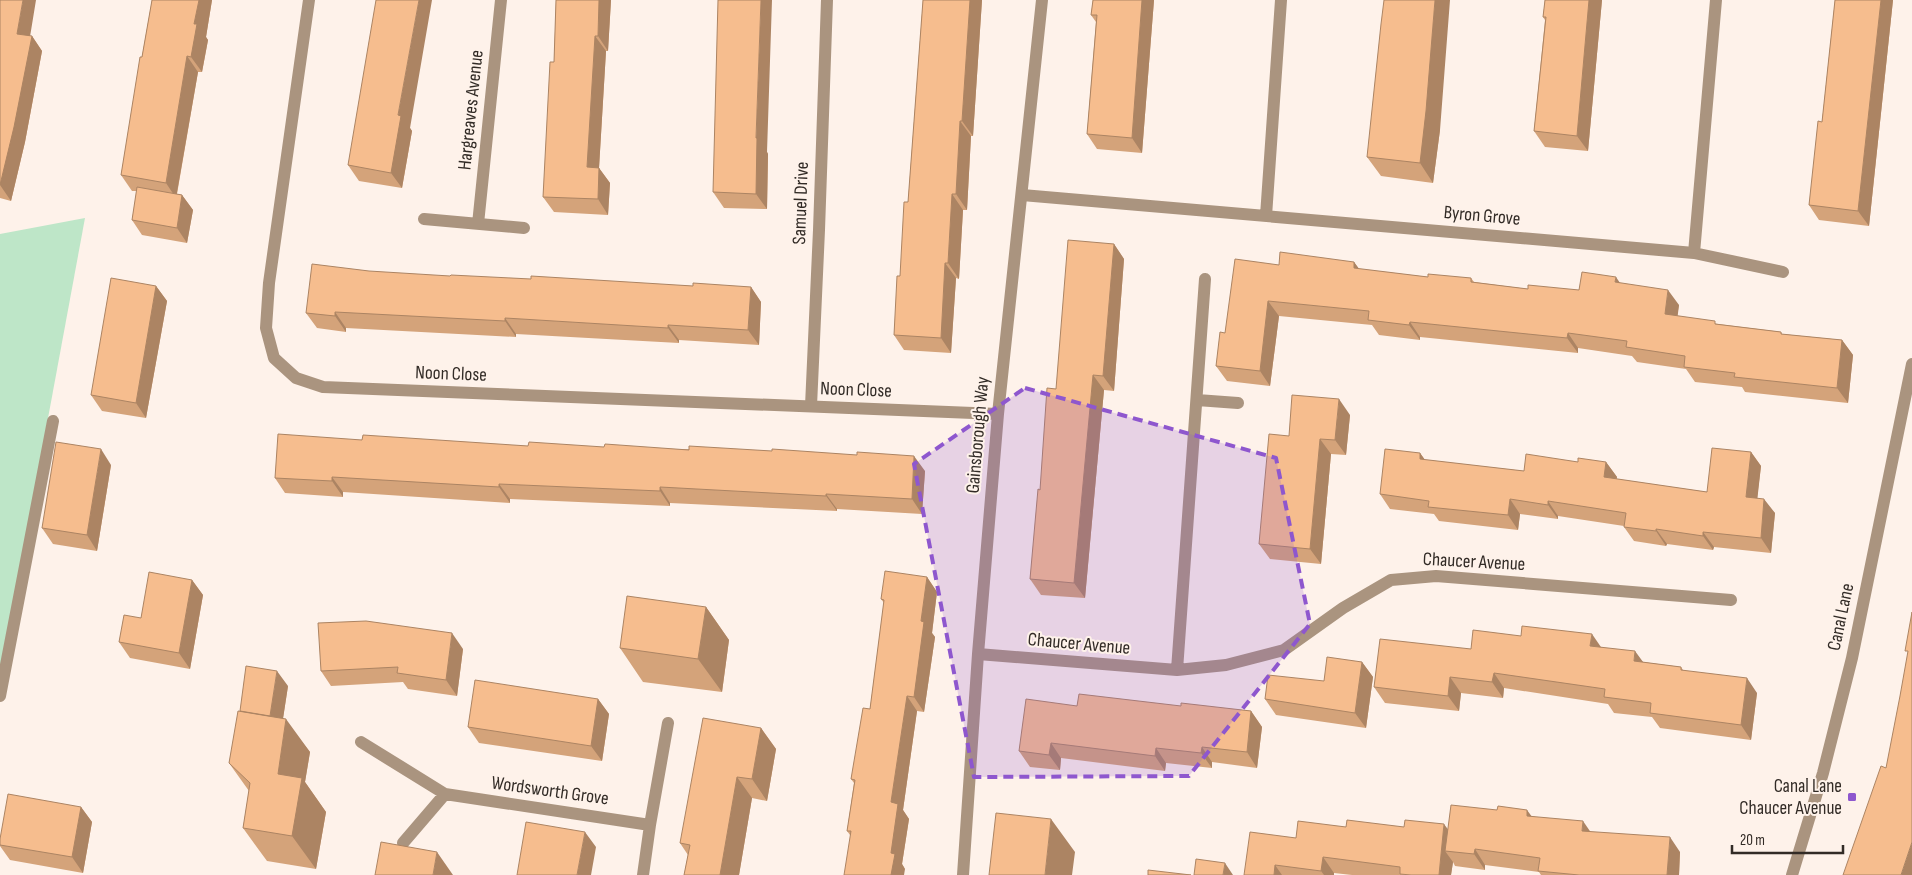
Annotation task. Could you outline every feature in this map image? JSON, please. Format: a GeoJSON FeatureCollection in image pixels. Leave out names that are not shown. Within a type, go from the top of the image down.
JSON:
{"type":"FeatureCollection","features":[{"type":"Feature","properties":{"kind":"street","name":"Noon Close"},"geometry":{"type":"LineString","coordinates":[[309,0],[269,284],[266,328],[274,358],[296,378],[323,387],[998,414]]}},
{"type":"Feature","properties":{"kind":"street","name":"Hargreaves Avenue"},"geometry":{"type":"LineString","coordinates":[[478,224],[501,0]]}},
{"type":"Feature","properties":{"kind":"street","name":"Samuel Drive"},"geometry":{"type":"LineString","coordinates":[[810,406],[819,230],[827,0]]}},
{"type":"Feature","properties":{"kind":"street","name":"Gainsborough Way"},"geometry":{"type":"LineString","coordinates":[[963,875],[978,654],[998,414],[1042,0]]}},
{"type":"Feature","properties":{"kind":"street"},"geometry":{"type":"LineString","coordinates":[[1266,216],[1281,0]]}},
{"type":"Feature","properties":{"kind":"street"},"geometry":{"type":"LineString","coordinates":[[1694,253],[1716,0]]}},
{"type":"Feature","properties":{"kind":"street","name":"Byron Grove"},"geometry":{"type":"LineString","coordinates":[[1022,195],[1694,253],[1783,272]]}},
{"type":"Feature","properties":{"kind":"street"},"geometry":{"type":"LineString","coordinates":[[424,219],[524,228]]}},
{"type":"Feature","properties":{"kind":"street"},"geometry":{"type":"LineString","coordinates":[[1177,670],[1205,279]]}},
{"type":"Feature","properties":{"kind":"street","name":"Canal Lane"},"geometry":{"type":"LineString","coordinates":[[1792,875],[1823,773],[1852,658],[1912,364]]}},
{"type":"Feature","properties":{"kind":"street"},"geometry":{"type":"LineString","coordinates":[[1197,400],[1238,403]]}},
{"type":"Feature","properties":{"kind":"street"},"geometry":{"type":"LineString","coordinates":[[0,696],[53,421]]}},
{"type":"Feature","properties":{"kind":"street","name":"Chaucer Avenue"},"geometry":{"type":"LineString","coordinates":[[978,654],[1177,670],[1226,665],[1284,650],[1342,608],[1391,580],[1436,576],[1731,600]]}},
{"type":"Feature","properties":{"kind":"street"},"geometry":{"type":"LineString","coordinates":[[644,875],[650,825],[668,723]]}},
{"type":"Feature","properties":{"kind":"street","name":"Wordsworth Grove"},"geometry":{"type":"LineString","coordinates":[[361,742],[445,794],[650,825]]}},
{"type":"Feature","properties":{"kind":"street"},"geometry":{"type":"LineString","coordinates":[[403,843],[445,794]]}},
{"type":"Feature","properties":{"kind":"highlighted area"},"geometry":{"type":"Polygon","coordinates":[[[1025,388],[1276,458],[1310,624],[1189,776],[974,777],[914,464],[1025,388]]]}},
{"type":"Feature","properties":{"kind":"green space"},"geometry":{"type":"Polygon","coordinates":[[[85,218],[0,678],[0,234],[85,218]]]}},
{"type":"Feature","properties":{"kind":"building"},"geometry":{"type":"Polygon","coordinates":[[[0,0],[23,0],[17,34],[32,36],[14,127],[0,185],[0,0]]]}},
{"type":"Feature","properties":{"kind":"building"},"geometry":{"type":"Polygon","coordinates":[[[152,0],[199,0],[194,24],[197,24],[191,57],[187,56],[166,183],[121,175],[140,57],[142,57],[152,0]]]}},
{"type":"Feature","properties":{"kind":"building"},"geometry":{"type":"Polygon","coordinates":[[[376,0],[419,0],[398,115],[401,116],[391,173],[348,165],[376,0]]]}},
{"type":"Feature","properties":{"kind":"building"},"geometry":{"type":"Polygon","coordinates":[[[556,0],[599,0],[598,36],[595,36],[587,167],[599,168],[598,199],[543,197],[550,62],[554,62],[556,0]]]}},
{"type":"Feature","properties":{"kind":"building"},"geometry":{"type":"Polygon","coordinates":[[[718,0],[761,0],[756,194],[713,192],[718,0]]]}},
{"type":"Feature","properties":{"kind":"building"},"geometry":{"type":"Polygon","coordinates":[[[923,0],[970,0],[956,194],[952,194],[948,263],[945,263],[941,338],[894,335],[897,276],[900,276],[904,202],[908,202],[923,0]]]}},
{"type":"Feature","properties":{"kind":"building"},"geometry":{"type":"Polygon","coordinates":[[[1093,0],[1142,0],[1132,138],[1087,134],[1097,15],[1091,15],[1093,0]]]}},
{"type":"Feature","properties":{"kind":"building"},"geometry":{"type":"Polygon","coordinates":[[[1384,0],[1435,0],[1420,163],[1367,157],[1384,0]]]}},
{"type":"Feature","properties":{"kind":"building"},"geometry":{"type":"Polygon","coordinates":[[[1545,0],[1589,0],[1577,136],[1534,131],[1546,17],[1543,17],[1545,0]]]}},
{"type":"Feature","properties":{"kind":"building"},"geometry":{"type":"Polygon","coordinates":[[[1835,0],[1881,0],[1858,211],[1809,205],[1818,121],[1822,122],[1835,0]]]}},
{"type":"Feature","properties":{"kind":"building"},"geometry":{"type":"Polygon","coordinates":[[[137,187],[182,195],[177,228],[132,220],[137,187]]]}},
{"type":"Feature","properties":{"kind":"building"},"geometry":{"type":"Polygon","coordinates":[[[1068,240],[1114,244],[1103,376],[1093,375],[1074,583],[1030,579],[1038,489],[1040,490],[1047,388],[1056,389],[1068,240]]]}},
{"type":"Feature","properties":{"kind":"building"},"geometry":{"type":"Polygon","coordinates":[[[1280,252],[1354,262],[1354,268],[1428,277],[1428,274],[1471,278],[1471,282],[1528,289],[1528,285],[1579,290],[1582,272],[1616,277],[1615,282],[1668,290],[1665,314],[1715,321],[1715,324],[1781,332],[1781,334],[1842,340],[1837,388],[1734,377],[1735,373],[1684,367],[1685,356],[1626,347],[1627,341],[1568,333],[1567,338],[1410,322],[1409,325],[1368,320],[1369,311],[1268,301],[1260,371],[1216,366],[1220,332],[1225,333],[1235,259],[1279,265],[1280,252]]]}},
{"type":"Feature","properties":{"kind":"building"},"geometry":{"type":"Polygon","coordinates":[[[312,264],[369,271],[450,276],[531,279],[531,276],[693,286],[693,283],[751,287],[748,330],[668,325],[668,328],[505,318],[505,321],[335,312],[335,316],[306,313],[312,264]]]}},
{"type":"Feature","properties":{"kind":"building"},"geometry":{"type":"Polygon","coordinates":[[[111,278],[156,286],[136,403],[91,395],[111,278]]]}},
{"type":"Feature","properties":{"kind":"building"},"geometry":{"type":"Polygon","coordinates":[[[1292,395],[1339,399],[1335,440],[1320,439],[1310,549],[1259,544],[1269,434],[1289,436],[1292,395]]]}},
{"type":"Feature","properties":{"kind":"building"},"geometry":{"type":"Polygon","coordinates":[[[278,434],[362,440],[363,435],[528,446],[529,442],[604,447],[605,444],[689,450],[689,446],[857,455],[857,452],[914,456],[912,499],[660,487],[660,491],[499,484],[499,487],[332,477],[332,481],[275,478],[278,434]]]}},
{"type":"Feature","properties":{"kind":"building"},"geometry":{"type":"Polygon","coordinates":[[[56,442],[101,449],[87,535],[42,528],[56,442]]]}},
{"type":"Feature","properties":{"kind":"building"},"geometry":{"type":"Polygon","coordinates":[[[1712,448],[1751,452],[1746,497],[1764,499],[1761,538],[1703,532],[1703,536],[1656,529],[1656,531],[1624,527],[1626,513],[1548,501],[1548,505],[1510,499],[1508,515],[1428,507],[1429,501],[1380,494],[1385,449],[1420,453],[1420,459],[1524,471],[1526,454],[1578,462],[1578,458],[1606,462],[1604,477],[1707,492],[1712,448]]]}},
{"type":"Feature","properties":{"kind":"building"},"geometry":{"type":"Polygon","coordinates":[[[885,571],[927,577],[921,621],[924,622],[914,697],[907,696],[891,802],[898,804],[891,853],[895,854],[891,875],[844,875],[851,831],[847,831],[855,780],[851,779],[863,708],[870,709],[884,600],[881,599],[885,571]]]}},
{"type":"Feature","properties":{"kind":"building"},"geometry":{"type":"Polygon","coordinates":[[[149,572],[192,580],[179,653],[119,642],[124,615],[141,618],[149,572]]]}},
{"type":"Feature","properties":{"kind":"building"},"geometry":{"type":"Polygon","coordinates":[[[627,596],[706,607],[698,659],[620,648],[627,596]]]}},
{"type":"Feature","properties":{"kind":"building"},"geometry":{"type":"Polygon","coordinates":[[[1912,612],[1912,842],[1901,875],[1843,875],[1881,766],[1886,768],[1908,651],[1905,651],[1912,612]]]}},
{"type":"Feature","properties":{"kind":"building"},"geometry":{"type":"Polygon","coordinates":[[[366,621],[452,633],[446,680],[397,673],[398,667],[321,671],[318,623],[366,621]]]}},
{"type":"Feature","properties":{"kind":"building"},"geometry":{"type":"Polygon","coordinates":[[[1522,626],[1592,634],[1590,646],[1635,651],[1634,661],[1681,667],[1681,670],[1747,678],[1741,725],[1650,713],[1651,703],[1604,697],[1605,689],[1494,673],[1492,682],[1450,677],[1448,696],[1374,687],[1380,639],[1471,649],[1473,630],[1521,636],[1522,626]]]}},
{"type":"Feature","properties":{"kind":"building"},"geometry":{"type":"Polygon","coordinates":[[[1327,657],[1362,662],[1355,713],[1265,699],[1268,675],[1324,681],[1327,657]]]}},
{"type":"Feature","properties":{"kind":"building"},"geometry":{"type":"Polygon","coordinates":[[[246,666],[277,671],[270,716],[240,711],[246,666]]]}},
{"type":"Feature","properties":{"kind":"building"},"geometry":{"type":"Polygon","coordinates":[[[475,680],[598,699],[591,746],[468,727],[475,680]]]}},
{"type":"Feature","properties":{"kind":"building"},"geometry":{"type":"Polygon","coordinates":[[[1079,694],[1181,706],[1181,703],[1251,711],[1247,752],[1202,747],[1201,753],[1156,748],[1155,756],[1051,743],[1049,755],[1019,751],[1026,699],[1077,706],[1079,694]]]}},
{"type":"Feature","properties":{"kind":"building"},"geometry":{"type":"Polygon","coordinates":[[[238,711],[286,719],[278,774],[302,778],[292,836],[243,828],[250,783],[229,763],[238,711]]]}},
{"type":"Feature","properties":{"kind":"building"},"geometry":{"type":"Polygon","coordinates":[[[703,718],[761,728],[752,779],[737,777],[720,875],[684,875],[690,845],[680,843],[703,718]]]}},
{"type":"Feature","properties":{"kind":"building"},"geometry":{"type":"Polygon","coordinates":[[[8,794],[81,807],[72,857],[0,845],[8,794]]]}},
{"type":"Feature","properties":{"kind":"building"},"geometry":{"type":"Polygon","coordinates":[[[1451,805],[1497,810],[1498,806],[1527,810],[1527,816],[1583,821],[1582,831],[1670,837],[1667,875],[1579,875],[1538,871],[1540,858],[1475,849],[1474,854],[1445,851],[1451,805]]]}},
{"type":"Feature","properties":{"kind":"building"},"geometry":{"type":"Polygon","coordinates":[[[996,813],[1051,819],[1045,875],[989,875],[996,813]]]}},
{"type":"Feature","properties":{"kind":"building"},"geometry":{"type":"Polygon","coordinates":[[[1347,820],[1404,827],[1405,820],[1444,824],[1439,875],[1400,874],[1400,867],[1323,857],[1321,871],[1275,865],[1274,875],[1244,875],[1250,832],[1296,838],[1298,821],[1346,827],[1347,820]]]}},
{"type":"Feature","properties":{"kind":"building"},"geometry":{"type":"Polygon","coordinates":[[[526,822],[585,832],[577,875],[517,875],[526,822]]]}},
{"type":"Feature","properties":{"kind":"building"},"geometry":{"type":"Polygon","coordinates":[[[381,842],[437,852],[433,875],[375,875],[381,842]]]}},
{"type":"Feature","properties":{"kind":"building"},"geometry":{"type":"Polygon","coordinates":[[[1196,859],[1225,863],[1223,875],[1194,875],[1196,859]]]}},
{"type":"Feature","properties":{"kind":"building"},"geometry":{"type":"Polygon","coordinates":[[[1148,870],[1191,875],[1148,875],[1148,870]]]}},
{"type":"Feature","properties":{"kind":"place","name":"Canal Lane Chaucer Avenue"},"geometry":{"type":"Point","coordinates":[1852,797]}}]}
